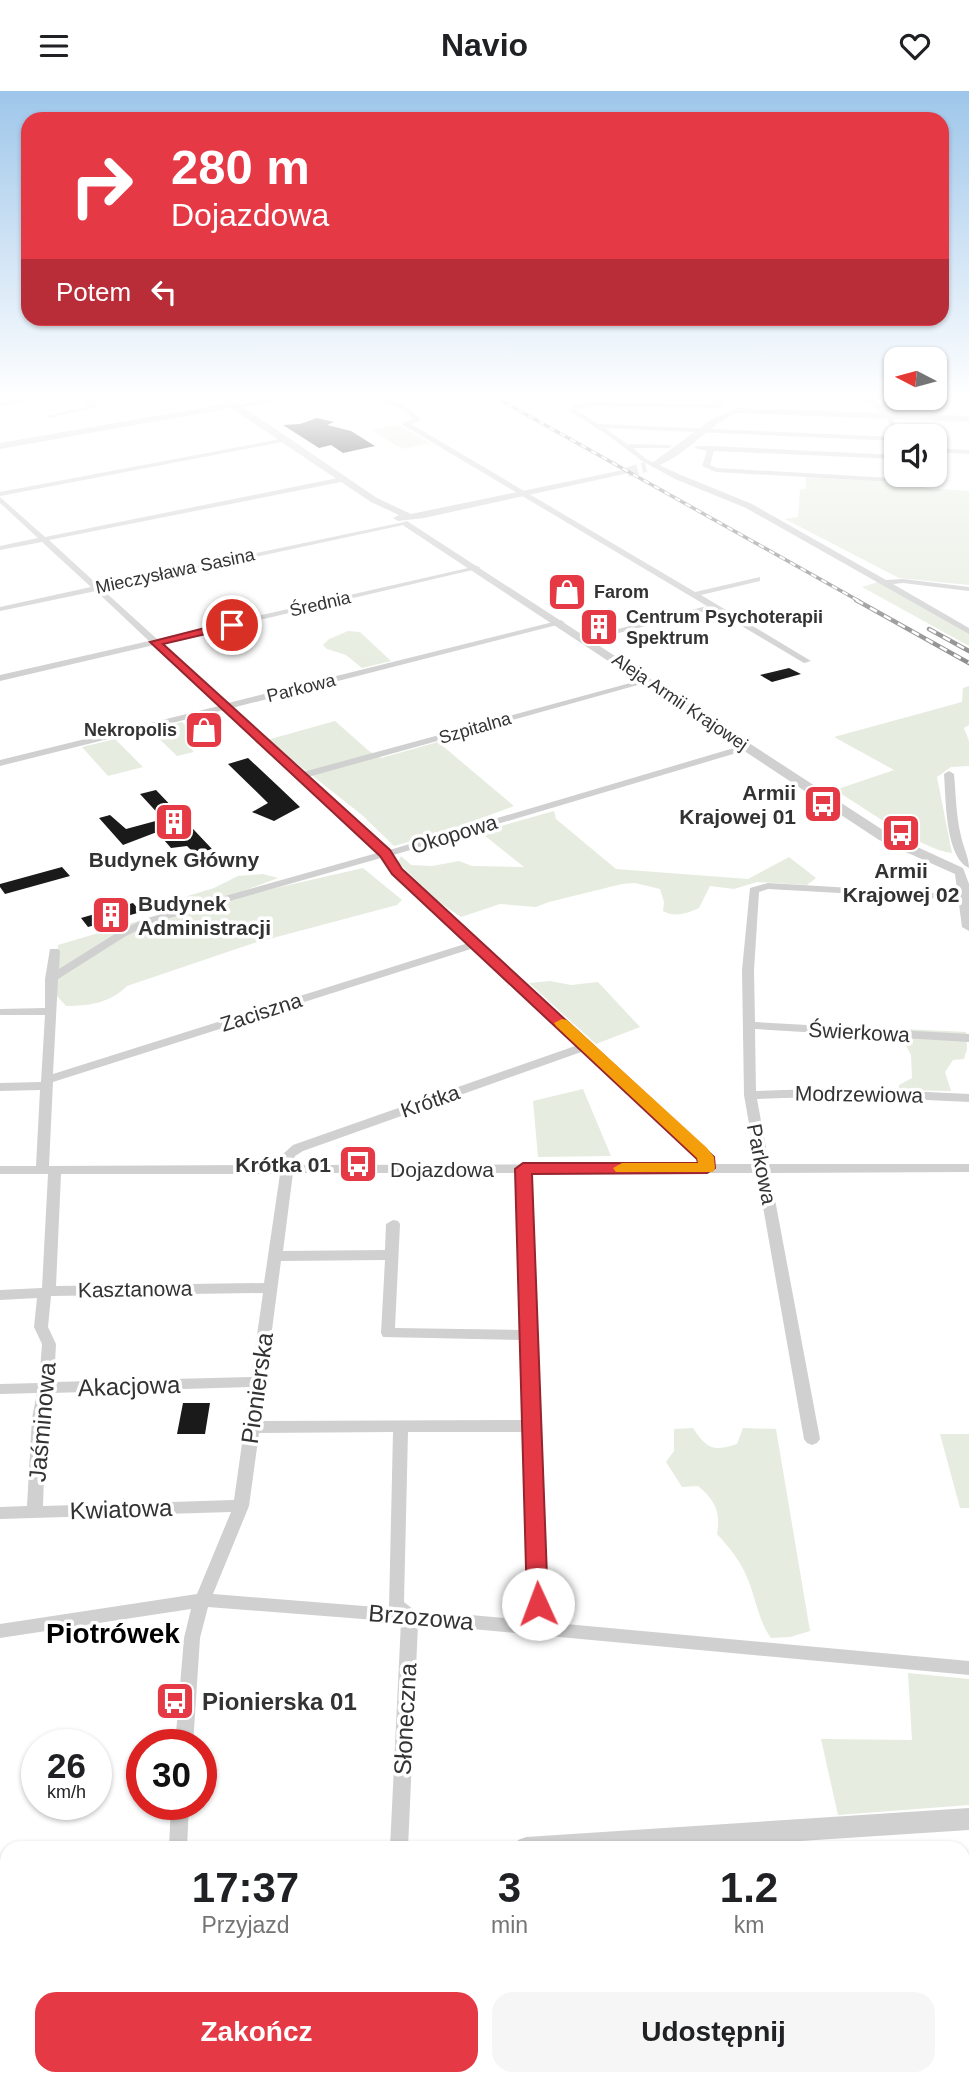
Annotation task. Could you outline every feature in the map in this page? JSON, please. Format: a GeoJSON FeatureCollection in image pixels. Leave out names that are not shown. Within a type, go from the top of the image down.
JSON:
{"type":"FeatureCollection","features":[{"type":"Feature","properties":{"kind":"street"},"geometry":{"type":"LineString","coordinates":[[0,497],[30,491]]}},
{"type":"Feature","properties":{"kind":"street"},"geometry":{"type":"LineString","coordinates":[[0,548],[284,491]]}},
{"type":"Feature","properties":{"kind":"street","name":"Aleja Armii Krajowej"},"geometry":{"type":"LineString","coordinates":[[361,491],[884,837],[965,876]]}},
{"type":"Feature","properties":{"kind":"street"},"geometry":{"type":"LineString","coordinates":[[521,491],[807,661]]}},
{"type":"Feature","properties":{"kind":"street","name":"Mieczysława Sasina"},"geometry":{"type":"LineString","coordinates":[[0,609],[539,491]]}},
{"type":"Feature","properties":{"kind":"street"},"geometry":{"type":"LineString","coordinates":[[712,491],[749,506],[969,631]]}},
{"type":"Feature","properties":{"kind":"street","name":"Mieczysława Sasina"},"geometry":{"type":"LineString","coordinates":[[406,520],[526,494]]}},
{"type":"Feature","properties":{"kind":"street"},"geometry":{"type":"LineString","coordinates":[[0,497],[385,853],[397,871],[701,1152],[707,1168]]}},
{"type":"Feature","properties":{"kind":"street"},"geometry":{"type":"LineString","coordinates":[[384,506],[410,512],[440,512]]}},
{"type":"Feature","properties":{"kind":"street","name":"Średnia"},"geometry":{"type":"LineString","coordinates":[[0,678],[477,568]]}},
{"type":"Feature","properties":{"kind":"street"},"geometry":{"type":"LineString","coordinates":[[695,594],[757,579]]}},
{"type":"Feature","properties":{"kind":"street"},"geometry":{"type":"LineString","coordinates":[[884,583],[903,581],[969,589]]}},
{"type":"Feature","properties":{"kind":"street"},"geometry":{"type":"LineString","coordinates":[[586,640],[716,606]]}},
{"type":"Feature","properties":{"kind":"street","name":"Parkowa"},"geometry":{"type":"LineString","coordinates":[[0,763],[561,623]]}},
{"type":"Feature","properties":{"kind":"street","name":"Szpitalna"},"geometry":{"type":"LineString","coordinates":[[301,776],[648,681]]}},
{"type":"Feature","properties":{"kind":"street","name":"Okopowa"},"geometry":{"type":"LineString","coordinates":[[51,979],[121,934],[148,921],[747,747]]}},
{"type":"Feature","properties":{"kind":"street"},"geometry":{"type":"LineString","coordinates":[[949,775],[965,876],[969,927]]}},
{"type":"Feature","properties":{"kind":"street"},"geometry":{"type":"LineString","coordinates":[[756,888],[965,876]]}},
{"type":"Feature","properties":{"kind":"street","name":"Parkowa"},"geometry":{"type":"LineString","coordinates":[[756,888],[753,893],[748,970],[750,1095],[812,1439]]}},
{"type":"Feature","properties":{"kind":"street","name":"Zaciszna"},"geometry":{"type":"LineString","coordinates":[[0,1087],[46,1083],[477,944]]}},
{"type":"Feature","properties":{"kind":"street","name":"Jaśminowa"},"geometry":{"type":"LineString","coordinates":[[35,1511],[39,1418],[48,1377],[49,1343],[41,1327],[46,1292],[49,1170],[46,1083],[54,951]]}},
{"type":"Feature","properties":{"kind":"street"},"geometry":{"type":"LineString","coordinates":[[0,1012],[49,1011]]}},
{"type":"Feature","properties":{"kind":"street","name":"Świerkowa"},"geometry":{"type":"LineString","coordinates":[[750,1025],[969,1038]]}},
{"type":"Feature","properties":{"kind":"street","name":"Krótka"},"geometry":{"type":"LineString","coordinates":[[286,1169],[289,1154],[298,1147],[586,1046]]}},
{"type":"Feature","properties":{"kind":"street","name":"Modrzewiowa"},"geometry":{"type":"LineString","coordinates":[[750,1095],[844,1092],[969,1098]]}},
{"type":"Feature","properties":{"kind":"street","name":"Dojazdowa"},"geometry":{"type":"LineString","coordinates":[[0,1170],[969,1168]]}},
{"type":"Feature","properties":{"kind":"street","name":"Pionierska"},"geometry":{"type":"LineString","coordinates":[[185,1729],[196,1616],[241,1506],[286,1169]]}},
{"type":"Feature","properties":{"kind":"street"},"geometry":{"type":"LineString","coordinates":[[523,1169],[533,1426],[536,1628]]}},
{"type":"Feature","properties":{"kind":"street"},"geometry":{"type":"LineString","coordinates":[[393,1224],[388,1333],[528,1335]]}},
{"type":"Feature","properties":{"kind":"street"},"geometry":{"type":"LineString","coordinates":[[275,1256],[391,1255]]}},
{"type":"Feature","properties":{"kind":"street","name":"Kasztanowa"},"geometry":{"type":"LineString","coordinates":[[0,1294],[270,1288]]}},
{"type":"Feature","properties":{"kind":"street","name":"Akacjowa"},"geometry":{"type":"LineString","coordinates":[[0,1389],[257,1382]]}},
{"type":"Feature","properties":{"kind":"street"},"geometry":{"type":"LineString","coordinates":[[251,1427],[533,1426]]}},
{"type":"Feature","properties":{"kind":"street","name":"Słoneczna"},"geometry":{"type":"LineString","coordinates":[[399,1841],[410,1616],[396,1605],[401,1428]]}},
{"type":"Feature","properties":{"kind":"street","name":"Kwiatowa"},"geometry":{"type":"LineString","coordinates":[[0,1513],[241,1506]]}},
{"type":"Feature","properties":{"kind":"street","name":"Brzozowa"},"geometry":{"type":"LineString","coordinates":[[0,1631],[204,1600],[410,1616],[969,1668]]}},
{"type":"Feature","properties":{"kind":"street"},"geometry":{"type":"LineString","coordinates":[[673,1841],[969,1819]]}},
{"type":"Feature","properties":{"kind":"street"},"geometry":{"type":"LineString","coordinates":[[178,1841],[179,1820]]}},
{"type":"Feature","properties":{"kind":"shaded area"},"geometry":{"type":"Polygon","coordinates":[[[800,491],[969,491],[969,585],[899,578],[785,519],[798,517],[800,491]]]}},
{"type":"Feature","properties":{"kind":"shaded area"},"geometry":{"type":"Polygon","coordinates":[[[878,582],[969,633],[969,646],[862,587],[878,582]]]}},
{"type":"Feature","properties":{"kind":"shaded area"},"geometry":{"type":"Polygon","coordinates":[[[348,631],[360,632],[391,661],[362,668],[346,655],[323,645],[329,639],[348,631]]]}},
{"type":"Feature","properties":{"kind":"shaded area"},"geometry":{"type":"Polygon","coordinates":[[[969,686],[969,725],[964,728],[969,741],[969,766],[951,767],[937,777],[952,853],[909,836],[835,790],[894,770],[834,737],[962,702],[963,688],[969,686]]]}},
{"type":"Feature","properties":{"kind":"shaded area"},"geometry":{"type":"Polygon","coordinates":[[[335,721],[381,758],[438,742],[514,806],[452,829],[394,846],[362,815],[267,740],[335,721]]]}},
{"type":"Feature","properties":{"kind":"shaded area"},"geometry":{"type":"Polygon","coordinates":[[[182,722],[199,739],[186,743],[194,752],[177,756],[150,730],[182,722]]]}},
{"type":"Feature","properties":{"kind":"shaded area"},"geometry":{"type":"Polygon","coordinates":[[[115,739],[143,767],[108,776],[82,747],[115,739]]]}},
{"type":"Feature","properties":{"kind":"shaded area"},"geometry":{"type":"Polygon","coordinates":[[[554,811],[556,819],[616,869],[748,879],[789,857],[816,878],[807,885],[757,882],[734,889],[710,886],[699,908],[681,914],[663,911],[664,902],[660,889],[635,883],[536,907],[500,904],[461,917],[436,900],[398,862],[401,856],[411,865],[432,866],[459,861],[472,866],[524,867],[480,832],[554,811]]]}},
{"type":"Feature","properties":{"kind":"shaded area"},"geometry":{"type":"Polygon","coordinates":[[[363,868],[402,900],[397,905],[254,943],[127,986],[114,996],[99,1002],[66,1006],[56,995],[58,945],[162,914],[178,899],[214,888],[238,876],[263,874],[278,878],[243,891],[254,893],[363,868]]]}},
{"type":"Feature","properties":{"kind":"shaded area"},"geometry":{"type":"Polygon","coordinates":[[[550,981],[571,985],[598,982],[640,1027],[596,1044],[529,983],[550,981]]]}},
{"type":"Feature","properties":{"kind":"shaded area"},"geometry":{"type":"Polygon","coordinates":[[[882,1028],[966,1032],[967,1049],[964,1059],[953,1060],[945,1072],[951,1091],[899,1090],[899,1085],[912,1078],[911,1055],[898,1030],[882,1028]]]}},
{"type":"Feature","properties":{"kind":"shaded area"},"geometry":{"type":"Polygon","coordinates":[[[583,1089],[611,1156],[538,1157],[533,1101],[583,1089]]]}},
{"type":"Feature","properties":{"kind":"shaded area"},"geometry":{"type":"Polygon","coordinates":[[[693,1428],[702,1440],[716,1448],[737,1444],[743,1428],[776,1429],[810,1631],[790,1637],[771,1638],[743,1569],[717,1534],[718,1519],[713,1502],[698,1486],[682,1487],[666,1462],[674,1451],[674,1429],[693,1428]]]}},
{"type":"Feature","properties":{"kind":"shaded area"},"geometry":{"type":"Polygon","coordinates":[[[940,1434],[969,1434],[969,1508],[960,1508],[940,1434]]]}},
{"type":"Feature","properties":{"kind":"shaded area"},"geometry":{"type":"Polygon","coordinates":[[[908,1673],[969,1679],[969,1805],[838,1815],[821,1739],[912,1740],[908,1673]]]}},
{"type":"Feature","properties":{"kind":"building"},"geometry":{"type":"Polygon","coordinates":[[[789,668],[801,674],[772,682],[760,675],[789,668]]]}},
{"type":"Feature","properties":{"kind":"building"},"geometry":{"type":"Polygon","coordinates":[[[248,758],[300,807],[274,821],[252,812],[268,803],[228,764],[248,758]]]}},
{"type":"Feature","properties":{"kind":"building","name":"Budynek Główny"},"geometry":{"type":"Polygon","coordinates":[[[156,790],[212,849],[195,854],[187,846],[171,848],[157,832],[123,845],[99,818],[110,815],[126,829],[163,819],[140,794],[156,790]]]}},
{"type":"Feature","properties":{"kind":"building"},"geometry":{"type":"Polygon","coordinates":[[[62,867],[70,876],[5,894],[0,887],[0,884],[62,867]]]}},
{"type":"Feature","properties":{"kind":"building","name":"Budynek Administracji"},"geometry":{"type":"Polygon","coordinates":[[[133,903],[141,912],[88,927],[81,918],[133,903]]]}},
{"type":"Feature","properties":{"kind":"building"},"geometry":{"type":"Polygon","coordinates":[[[183,1403],[210,1403],[205,1434],[177,1434],[183,1403]]]}},
{"type":"Feature","properties":{"kind":"railway"},"geometry":{"type":"LineString","coordinates":[[663,491],[859,601]]}},
{"type":"Feature","properties":{"kind":"railway"},"geometry":{"type":"LineString","coordinates":[[856,600],[969,663]]}},
{"type":"Feature","properties":{"kind":"railway"},"geometry":{"type":"LineString","coordinates":[[929,629],[969,651]]}},
{"type":"Feature","properties":{"kind":"slow traffic"},"geometry":{"type":"LineString","coordinates":[[562,1023],[701,1152],[707,1168],[622,1168]]}},
{"type":"Feature","properties":{"kind":"place","name":"Farom"},"geometry":{"type":"Point","coordinates":[567,592]}},
{"type":"Feature","properties":{"kind":"place","name":"Centrum Psychoterapii Spektrum"},"geometry":{"type":"Point","coordinates":[599,627]}},
{"type":"Feature","properties":{"kind":"place","name":"Nekropolis"},"geometry":{"type":"Point","coordinates":[204,730]}},
{"type":"Feature","properties":{"kind":"place","name":"Armii Krajowej 01"},"geometry":{"type":"Point","coordinates":[823,804]}},
{"type":"Feature","properties":{"kind":"place","name":"Budynek Główny"},"geometry":{"type":"Point","coordinates":[174,822]}},
{"type":"Feature","properties":{"kind":"place","name":"Armii Krajowej 02"},"geometry":{"type":"Point","coordinates":[901,833]}},
{"type":"Feature","properties":{"kind":"place","name":"Budynek Administracji"},"geometry":{"type":"Point","coordinates":[111,915]}},
{"type":"Feature","properties":{"kind":"place","name":"Krótka 01"},"geometry":{"type":"Point","coordinates":[358,1164]}},
{"type":"Feature","properties":{"kind":"place","name":"Pionierska 01"},"geometry":{"type":"Point","coordinates":[175,1701]}},
{"type":"Feature","properties":{"kind":"district","name":"Piotrówek"},"geometry":{"type":"Point","coordinates":[113,1633]}},
{"type":"Feature","properties":{"kind":"route"},"geometry":{"type":"LineString","coordinates":[[232,625],[155,642],[385,853],[388,862],[397,871],[705,1157],[707,1168],[523,1169],[538,1604]]}}]}
